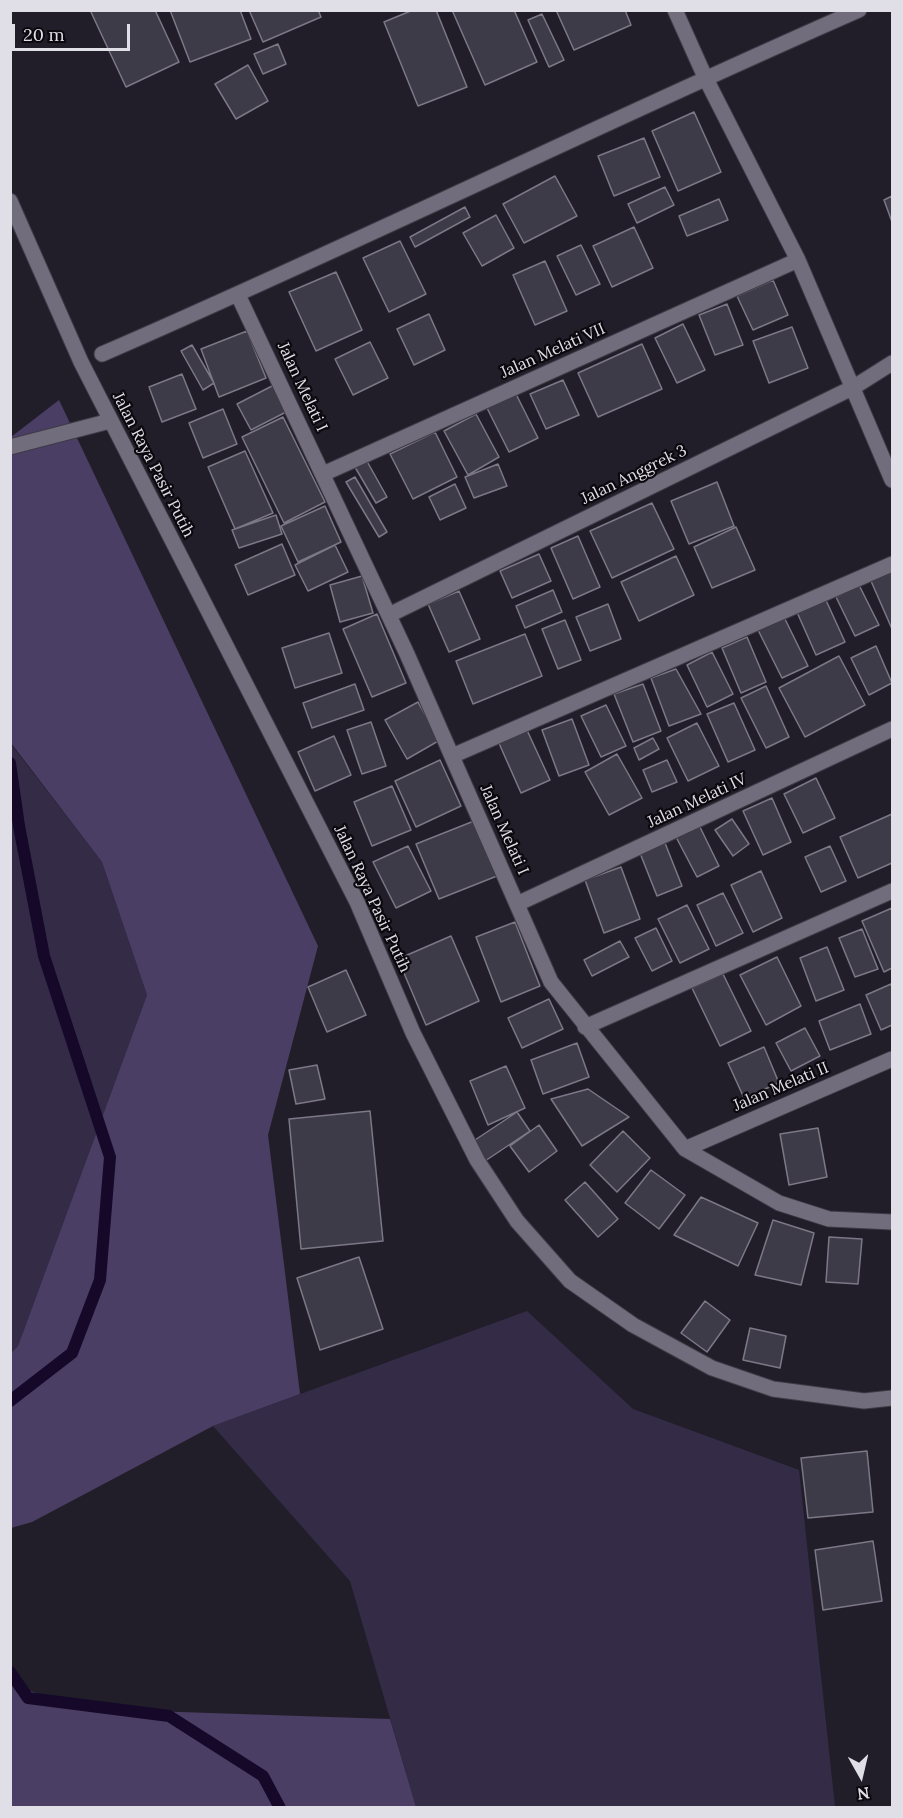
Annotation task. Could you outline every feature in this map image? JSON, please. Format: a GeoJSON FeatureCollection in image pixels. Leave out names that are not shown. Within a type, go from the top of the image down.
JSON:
{"type":"FeatureCollection","features":[{"type":"Feature","properties":{"kind":"street"},"geometry":{"type":"LineString","coordinates":[[675,10],[705,77],[798,260],[892,480]]}},
{"type":"Feature","properties":{"kind":"street"},"geometry":{"type":"LineString","coordinates":[[102,354],[238,295],[705,77],[859,10]]}},
{"type":"Feature","properties":{"kind":"street","name":"Jalan Raya Pasir Putih"},"geometry":{"type":"LineString","coordinates":[[10,201],[81,362],[110,421],[357,902],[413,1033],[472,1149],[517,1221],[570,1281],[633,1325],[712,1368],[772,1389],[864,1401],[892,1398]]}},
{"type":"Feature","properties":{"kind":"street","name":"Jalan Melati VII"},"geometry":{"type":"LineString","coordinates":[[323,474],[798,260]]}},
{"type":"Feature","properties":{"kind":"street","name":"Jalan Melati I"},"geometry":{"type":"LineString","coordinates":[[238,295],[389,615],[551,982],[685,1149],[779,1203],[829,1219],[892,1222]]}},
{"type":"Feature","properties":{"kind":"street","name":"Jalan Anggrek 3"},"geometry":{"type":"LineString","coordinates":[[389,615],[854,387],[892,363]]}},
{"type":"Feature","properties":{"kind":"street"},"geometry":{"type":"LineString","coordinates":[[10,447],[110,421]]}},
{"type":"Feature","properties":{"kind":"street"},"geometry":{"type":"LineString","coordinates":[[452,756],[892,564]]}},
{"type":"Feature","properties":{"kind":"street","name":"Jalan Melati IV"},"geometry":{"type":"LineString","coordinates":[[517,904],[892,729]]}},
{"type":"Feature","properties":{"kind":"street"},"geometry":{"type":"LineString","coordinates":[[585,1027],[892,891]]}},
{"type":"Feature","properties":{"kind":"street","name":"Jalan Melati II"},"geometry":{"type":"LineString","coordinates":[[685,1149],[892,1059]]}},
{"type":"Feature","properties":{"kind":"shaded area"},"geometry":{"type":"Polygon","coordinates":[[[59,400],[318,946],[268,1135],[300,1394],[213,1426],[32,1522],[11,1528],[11,1353],[18,1346],[147,995],[102,862],[11,743],[11,437],[59,400]]]}},
{"type":"Feature","properties":{"kind":"shaded area"},"geometry":{"type":"Polygon","coordinates":[[[10,743],[102,862],[147,995],[18,1346],[11,1353],[10,743]]]}},
{"type":"Feature","properties":{"kind":"shaded area"},"geometry":{"type":"Polygon","coordinates":[[[527,1311],[633,1409],[799,1470],[835,1807],[416,1807],[350,1581],[213,1426],[527,1311]]]}},
{"type":"Feature","properties":{"kind":"shaded area"},"geometry":{"type":"Polygon","coordinates":[[[10,1685],[90,1709],[390,1719],[416,1807],[11,1807],[10,1685]]]}},
{"type":"Feature","properties":{"kind":"building"},"geometry":{"type":"Polygon","coordinates":[[[90,10],[155,10],[179,62],[126,87],[90,10]]]}},
{"type":"Feature","properties":{"kind":"building"},"geometry":{"type":"Polygon","coordinates":[[[170,10],[240,10],[251,39],[190,62],[170,10]]]}},
{"type":"Feature","properties":{"kind":"building"},"geometry":{"type":"Polygon","coordinates":[[[249,10],[318,10],[321,17],[263,42],[249,10]]]}},
{"type":"Feature","properties":{"kind":"building"},"geometry":{"type":"Polygon","coordinates":[[[413,10],[436,10],[467,87],[418,106],[384,22],[413,10]]]}},
{"type":"Feature","properties":{"kind":"building"},"geometry":{"type":"Polygon","coordinates":[[[452,10],[514,10],[537,62],[485,85],[452,10]]]}},
{"type":"Feature","properties":{"kind":"building"},"geometry":{"type":"Polygon","coordinates":[[[556,10],[625,10],[631,25],[574,50],[556,10]]]}},
{"type":"Feature","properties":{"kind":"building"},"geometry":{"type":"Polygon","coordinates":[[[542,14],[564,60],[549,67],[528,20],[542,14]]]}},
{"type":"Feature","properties":{"kind":"building"},"geometry":{"type":"Polygon","coordinates":[[[278,44],[286,64],[263,74],[254,54],[278,44]]]}},
{"type":"Feature","properties":{"kind":"building"},"geometry":{"type":"Polygon","coordinates":[[[248,65],[268,101],[236,119],[215,84],[248,65]]]}},
{"type":"Feature","properties":{"kind":"building"},"geometry":{"type":"Polygon","coordinates":[[[694,112],[721,172],[678,191],[652,131],[694,112]]]}},
{"type":"Feature","properties":{"kind":"building"},"geometry":{"type":"Polygon","coordinates":[[[644,138],[660,177],[614,196],[598,156],[644,138]]]}},
{"type":"Feature","properties":{"kind":"building"},"geometry":{"type":"Polygon","coordinates":[[[555,176],[577,216],[524,243],[503,204],[555,176]]]}},
{"type":"Feature","properties":{"kind":"building"},"geometry":{"type":"Polygon","coordinates":[[[665,187],[674,205],[637,223],[628,204],[665,187]]]}},
{"type":"Feature","properties":{"kind":"building"},"geometry":{"type":"Polygon","coordinates":[[[892,196],[892,222],[884,200],[892,196]]]}},
{"type":"Feature","properties":{"kind":"building"},"geometry":{"type":"Polygon","coordinates":[[[719,199],[728,220],[687,236],[679,216],[719,199]]]}},
{"type":"Feature","properties":{"kind":"building"},"geometry":{"type":"Polygon","coordinates":[[[465,207],[470,217],[415,247],[410,237],[465,207]]]}},
{"type":"Feature","properties":{"kind":"building"},"geometry":{"type":"Polygon","coordinates":[[[496,215],[514,248],[482,266],[463,233],[496,215]]]}},
{"type":"Feature","properties":{"kind":"building"},"geometry":{"type":"Polygon","coordinates":[[[634,227],[653,268],[612,287],[593,246],[634,227]]]}},
{"type":"Feature","properties":{"kind":"building"},"geometry":{"type":"Polygon","coordinates":[[[400,241],[426,294],[389,312],[363,258],[400,241]]]}},
{"type":"Feature","properties":{"kind":"building"},"geometry":{"type":"Polygon","coordinates":[[[581,245],[600,284],[576,295],[557,256],[581,245]]]}},
{"type":"Feature","properties":{"kind":"building"},"geometry":{"type":"Polygon","coordinates":[[[545,261],[567,311],[535,325],[513,275],[545,261]]]}},
{"type":"Feature","properties":{"kind":"building"},"geometry":{"type":"Polygon","coordinates":[[[336,272],[362,330],[316,351],[289,292],[336,272]]]}},
{"type":"Feature","properties":{"kind":"building"},"geometry":{"type":"Polygon","coordinates":[[[773,280],[788,315],[753,330],[737,296],[773,280]]]}},
{"type":"Feature","properties":{"kind":"building"},"geometry":{"type":"Polygon","coordinates":[[[727,304],[743,345],[715,355],[699,315],[727,304]]]}},
{"type":"Feature","properties":{"kind":"building"},"geometry":{"type":"Polygon","coordinates":[[[429,314],[445,350],[414,365],[397,329],[429,314]]]}},
{"type":"Feature","properties":{"kind":"building"},"geometry":{"type":"Polygon","coordinates":[[[683,324],[705,370],[677,383],[655,338],[683,324]]]}},
{"type":"Feature","properties":{"kind":"building"},"geometry":{"type":"Polygon","coordinates":[[[792,327],[808,368],[769,383],[753,341],[792,327]]]}},
{"type":"Feature","properties":{"kind":"building"},"geometry":{"type":"Polygon","coordinates":[[[247,331],[266,378],[219,397],[201,349],[247,331]]]}},
{"type":"Feature","properties":{"kind":"building"},"geometry":{"type":"Polygon","coordinates":[[[370,342],[388,378],[353,395],[335,359],[370,342]]]}},
{"type":"Feature","properties":{"kind":"building"},"geometry":{"type":"Polygon","coordinates":[[[642,344],[662,389],[598,417],[578,373],[642,344]]]}},
{"type":"Feature","properties":{"kind":"building"},"geometry":{"type":"Polygon","coordinates":[[[192,345],[214,383],[203,390],[181,351],[192,345]]]}},
{"type":"Feature","properties":{"kind":"building"},"geometry":{"type":"Polygon","coordinates":[[[182,374],[196,409],[162,422],[149,387],[182,374]]]}},
{"type":"Feature","properties":{"kind":"building"},"geometry":{"type":"Polygon","coordinates":[[[563,380],[579,415],[546,429],[530,394],[563,380]]]}},
{"type":"Feature","properties":{"kind":"building"},"geometry":{"type":"Polygon","coordinates":[[[274,385],[288,411],[251,430],[237,404],[274,385]]]}},
{"type":"Feature","properties":{"kind":"building"},"geometry":{"type":"Polygon","coordinates":[[[516,394],[538,438],[509,452],[487,408],[516,394]]]}},
{"type":"Feature","properties":{"kind":"building"},"geometry":{"type":"Polygon","coordinates":[[[223,409],[237,444],[203,458],[189,423],[223,409]]]}},
{"type":"Feature","properties":{"kind":"building"},"geometry":{"type":"Polygon","coordinates":[[[476,414],[499,457],[468,475],[444,431],[476,414]]]}},
{"type":"Feature","properties":{"kind":"building"},"geometry":{"type":"Polygon","coordinates":[[[283,417],[325,502],[284,523],[242,437],[283,417]]]}},
{"type":"Feature","properties":{"kind":"building"},"geometry":{"type":"Polygon","coordinates":[[[435,432],[457,477],[413,499],[390,454],[435,432]]]}},
{"type":"Feature","properties":{"kind":"building"},"geometry":{"type":"Polygon","coordinates":[[[245,451],[273,513],[235,529],[208,467],[245,451]]]}},
{"type":"Feature","properties":{"kind":"building"},"geometry":{"type":"Polygon","coordinates":[[[364,456],[387,497],[376,503],[352,462],[364,456]]]}},
{"type":"Feature","properties":{"kind":"building"},"geometry":{"type":"Polygon","coordinates":[[[498,464],[507,486],[474,498],[465,477],[498,464]]]}},
{"type":"Feature","properties":{"kind":"building"},"geometry":{"type":"Polygon","coordinates":[[[355,477],[387,532],[379,537],[346,482],[355,477]]]}},
{"type":"Feature","properties":{"kind":"building"},"geometry":{"type":"Polygon","coordinates":[[[717,482],[734,526],[689,544],[671,501],[717,482]]]}},
{"type":"Feature","properties":{"kind":"building"},"geometry":{"type":"Polygon","coordinates":[[[455,484],[466,508],[440,520],[429,497],[455,484]]]}},
{"type":"Feature","properties":{"kind":"building"},"geometry":{"type":"Polygon","coordinates":[[[652,503],[674,549],[612,578],[590,531],[652,503]]]}},
{"type":"Feature","properties":{"kind":"building"},"geometry":{"type":"Polygon","coordinates":[[[325,506],[341,542],[298,562],[281,526],[325,506]]]}},
{"type":"Feature","properties":{"kind":"building"},"geometry":{"type":"Polygon","coordinates":[[[276,515],[282,534],[239,548],[232,530],[276,515]]]}},
{"type":"Feature","properties":{"kind":"building"},"geometry":{"type":"Polygon","coordinates":[[[736,527],[755,570],[712,588],[694,547],[736,527]]]}},
{"type":"Feature","properties":{"kind":"building"},"geometry":{"type":"Polygon","coordinates":[[[578,536],[600,587],[573,599],[551,548],[578,536]]]}},
{"type":"Feature","properties":{"kind":"building"},"geometry":{"type":"Polygon","coordinates":[[[282,544],[295,575],[248,595],[235,565],[282,544]]]}},
{"type":"Feature","properties":{"kind":"building"},"geometry":{"type":"Polygon","coordinates":[[[335,545],[348,572],[308,591],[295,565],[335,545]]]}},
{"type":"Feature","properties":{"kind":"building"},"geometry":{"type":"Polygon","coordinates":[[[539,554],[551,581],[512,598],[500,571],[539,554]]]}},
{"type":"Feature","properties":{"kind":"building"},"geometry":{"type":"Polygon","coordinates":[[[676,556],[694,595],[639,621],[621,582],[676,556]]]}},
{"type":"Feature","properties":{"kind":"building"},"geometry":{"type":"Polygon","coordinates":[[[892,572],[892,629],[871,581],[892,572]]]}},
{"type":"Feature","properties":{"kind":"building"},"geometry":{"type":"Polygon","coordinates":[[[362,576],[373,613],[340,622],[330,585],[362,576]]]}},
{"type":"Feature","properties":{"kind":"building"},"geometry":{"type":"Polygon","coordinates":[[[859,585],[879,625],[855,636],[836,597],[859,585]]]}},
{"type":"Feature","properties":{"kind":"building"},"geometry":{"type":"Polygon","coordinates":[[[553,590],[562,612],[525,628],[516,606],[553,590]]]}},
{"type":"Feature","properties":{"kind":"building"},"geometry":{"type":"Polygon","coordinates":[[[459,591],[480,639],[449,652],[428,604],[459,591]]]}},
{"type":"Feature","properties":{"kind":"building"},"geometry":{"type":"Polygon","coordinates":[[[825,598],[845,642],[816,655],[796,610],[825,598]]]}},
{"type":"Feature","properties":{"kind":"building"},"geometry":{"type":"Polygon","coordinates":[[[608,604],[621,639],[590,651],[576,617],[608,604]]]}},
{"type":"Feature","properties":{"kind":"building"},"geometry":{"type":"Polygon","coordinates":[[[377,614],[406,683],[372,697],[343,629],[377,614]]]}},
{"type":"Feature","properties":{"kind":"building"},"geometry":{"type":"Polygon","coordinates":[[[784,617],[808,666],[782,678],[758,630],[784,617]]]}},
{"type":"Feature","properties":{"kind":"building"},"geometry":{"type":"Polygon","coordinates":[[[565,620],[581,660],[558,669],[542,629],[565,620]]]}},
{"type":"Feature","properties":{"kind":"building"},"geometry":{"type":"Polygon","coordinates":[[[329,633],[342,673],[295,688],[282,648],[329,633]]]}},
{"type":"Feature","properties":{"kind":"building"},"geometry":{"type":"Polygon","coordinates":[[[525,634],[542,676],[473,704],[456,661],[525,634]]]}},
{"type":"Feature","properties":{"kind":"building"},"geometry":{"type":"Polygon","coordinates":[[[747,637],[766,682],[741,693],[722,648],[747,637]]]}},
{"type":"Feature","properties":{"kind":"building"},"geometry":{"type":"Polygon","coordinates":[[[876,646],[892,683],[869,695],[851,658],[876,646]]]}},
{"type":"Feature","properties":{"kind":"building"},"geometry":{"type":"Polygon","coordinates":[[[712,652],[733,694],[707,707],[687,665],[712,652]]]}},
{"type":"Feature","properties":{"kind":"building"},"geometry":{"type":"Polygon","coordinates":[[[839,656],[865,705],[805,737],[779,688],[839,656]]]}},
{"type":"Feature","properties":{"kind":"building"},"geometry":{"type":"Polygon","coordinates":[[[676,669],[701,714],[669,726],[651,678],[676,669]]]}},
{"type":"Feature","properties":{"kind":"building"},"geometry":{"type":"Polygon","coordinates":[[[355,684],[364,710],[312,728],[303,703],[355,684]]]}},
{"type":"Feature","properties":{"kind":"building"},"geometry":{"type":"Polygon","coordinates":[[[643,684],[661,731],[633,742],[614,694],[643,684]]]}},
{"type":"Feature","properties":{"kind":"building"},"geometry":{"type":"Polygon","coordinates":[[[766,686],[789,737],[766,748],[741,698],[766,686]]]}},
{"type":"Feature","properties":{"kind":"building"},"geometry":{"type":"Polygon","coordinates":[[[418,702],[440,740],[407,759],[385,720],[418,702]]]}},
{"type":"Feature","properties":{"kind":"building"},"geometry":{"type":"Polygon","coordinates":[[[734,703],[755,750],[728,762],[707,714],[734,703]]]}},
{"type":"Feature","properties":{"kind":"building"},"geometry":{"type":"Polygon","coordinates":[[[606,705],[626,746],[601,757],[581,716],[606,705]]]}},
{"type":"Feature","properties":{"kind":"building"},"geometry":{"type":"Polygon","coordinates":[[[572,719],[589,765],[559,776],[542,730],[572,719]]]}},
{"type":"Feature","properties":{"kind":"building"},"geometry":{"type":"Polygon","coordinates":[[[371,722],[386,766],[362,774],[347,730],[371,722]]]}},
{"type":"Feature","properties":{"kind":"building"},"geometry":{"type":"Polygon","coordinates":[[[697,723],[719,766],[688,781],[667,738],[697,723]]]}},
{"type":"Feature","properties":{"kind":"building"},"geometry":{"type":"Polygon","coordinates":[[[526,728],[550,780],[521,793],[498,741],[526,728]]]}},
{"type":"Feature","properties":{"kind":"building"},"geometry":{"type":"Polygon","coordinates":[[[334,736],[351,775],[315,791],[298,752],[334,736]]]}},
{"type":"Feature","properties":{"kind":"building"},"geometry":{"type":"Polygon","coordinates":[[[653,738],[659,749],[639,760],[634,748],[653,738]]]}},
{"type":"Feature","properties":{"kind":"building"},"geometry":{"type":"Polygon","coordinates":[[[617,754],[642,798],[609,815],[585,772],[617,754]]]}},
{"type":"Feature","properties":{"kind":"building"},"geometry":{"type":"Polygon","coordinates":[[[440,760],[461,806],[416,827],[395,781],[440,760]]]}},
{"type":"Feature","properties":{"kind":"building"},"geometry":{"type":"Polygon","coordinates":[[[667,760],[677,782],[652,792],[643,770],[667,760]]]}},
{"type":"Feature","properties":{"kind":"building"},"geometry":{"type":"Polygon","coordinates":[[[816,778],[835,818],[803,833],[784,794],[816,778]]]}},
{"type":"Feature","properties":{"kind":"building"},"geometry":{"type":"Polygon","coordinates":[[[392,786],[411,830],[372,846],[354,802],[392,786]]]}},
{"type":"Feature","properties":{"kind":"building"},"geometry":{"type":"Polygon","coordinates":[[[772,798],[791,842],[763,855],[743,811],[772,798]]]}},
{"type":"Feature","properties":{"kind":"building"},"geometry":{"type":"Polygon","coordinates":[[[892,814],[892,863],[858,878],[840,837],[892,814]]]}},
{"type":"Feature","properties":{"kind":"building"},"geometry":{"type":"Polygon","coordinates":[[[732,819],[749,844],[733,856],[715,830],[732,819]]]}},
{"type":"Feature","properties":{"kind":"building"},"geometry":{"type":"Polygon","coordinates":[[[474,821],[497,876],[439,899],[416,844],[474,821]]]}},
{"type":"Feature","properties":{"kind":"building"},"geometry":{"type":"Polygon","coordinates":[[[698,823],[719,866],[697,877],[675,835],[698,823]]]}},
{"type":"Feature","properties":{"kind":"building"},"geometry":{"type":"Polygon","coordinates":[[[665,843],[682,886],[657,896],[640,853],[665,843]]]}},
{"type":"Feature","properties":{"kind":"building"},"geometry":{"type":"Polygon","coordinates":[[[408,846],[431,891],[396,908],[373,862],[408,846]]]}},
{"type":"Feature","properties":{"kind":"building"},"geometry":{"type":"Polygon","coordinates":[[[830,846],[846,881],[821,892],[805,857],[830,846]]]}},
{"type":"Feature","properties":{"kind":"building"},"geometry":{"type":"Polygon","coordinates":[[[621,867],[640,919],[604,933],[585,880],[621,867]]]}},
{"type":"Feature","properties":{"kind":"building"},"geometry":{"type":"Polygon","coordinates":[[[761,871],[782,918],[753,932],[731,885],[761,871]]]}},
{"type":"Feature","properties":{"kind":"building"},"geometry":{"type":"Polygon","coordinates":[[[723,893],[743,933],[716,946],[697,905],[723,893]]]}},
{"type":"Feature","properties":{"kind":"building"},"geometry":{"type":"Polygon","coordinates":[[[687,905],[709,949],[680,963],[658,919],[687,905]]]}},
{"type":"Feature","properties":{"kind":"building"},"geometry":{"type":"Polygon","coordinates":[[[892,908],[892,968],[884,972],[862,921],[892,908]]]}},
{"type":"Feature","properties":{"kind":"building"},"geometry":{"type":"Polygon","coordinates":[[[515,922],[540,986],[501,1002],[476,937],[515,922]]]}},
{"type":"Feature","properties":{"kind":"building"},"geometry":{"type":"Polygon","coordinates":[[[656,928],[672,961],[652,971],[635,938],[656,928]]]}},
{"type":"Feature","properties":{"kind":"building"},"geometry":{"type":"Polygon","coordinates":[[[862,929],[878,969],[855,977],[839,938],[862,929]]]}},
{"type":"Feature","properties":{"kind":"building"},"geometry":{"type":"Polygon","coordinates":[[[451,936],[479,1001],[426,1025],[398,959],[451,936]]]}},
{"type":"Feature","properties":{"kind":"building"},"geometry":{"type":"Polygon","coordinates":[[[620,941],[629,957],[592,976],[584,960],[620,941]]]}},
{"type":"Feature","properties":{"kind":"building"},"geometry":{"type":"Polygon","coordinates":[[[827,947],[844,990],[816,1001],[800,958],[827,947]]]}},
{"type":"Feature","properties":{"kind":"building"},"geometry":{"type":"Polygon","coordinates":[[[777,957],[801,1006],[766,1025],[740,975],[777,957]]]}},
{"type":"Feature","properties":{"kind":"building"},"geometry":{"type":"Polygon","coordinates":[[[346,970],[366,1015],[327,1032],[308,987],[346,970]]]}},
{"type":"Feature","properties":{"kind":"building"},"geometry":{"type":"Polygon","coordinates":[[[723,974],[751,1031],[720,1046],[692,988],[723,974]]]}},
{"type":"Feature","properties":{"kind":"building"},"geometry":{"type":"Polygon","coordinates":[[[891,984],[892,1025],[881,1030],[866,995],[891,984]]]}},
{"type":"Feature","properties":{"kind":"building"},"geometry":{"type":"Polygon","coordinates":[[[549,999],[563,1029],[522,1048],[508,1018],[549,999]]]}},
{"type":"Feature","properties":{"kind":"building"},"geometry":{"type":"Polygon","coordinates":[[[860,1004],[871,1034],[830,1050],[819,1021],[860,1004]]]}},
{"type":"Feature","properties":{"kind":"building"},"geometry":{"type":"Polygon","coordinates":[[[805,1028],[820,1056],[791,1071],[776,1043],[805,1028]]]}},
{"type":"Feature","properties":{"kind":"building"},"geometry":{"type":"Polygon","coordinates":[[[577,1043],[589,1077],[543,1094],[531,1060],[577,1043]]]}},
{"type":"Feature","properties":{"kind":"building"},"geometry":{"type":"Polygon","coordinates":[[[764,1047],[779,1083],[744,1098],[728,1063],[764,1047]]]}},
{"type":"Feature","properties":{"kind":"building"},"geometry":{"type":"Polygon","coordinates":[[[317,1065],[325,1099],[296,1104],[289,1070],[317,1065]]]}},
{"type":"Feature","properties":{"kind":"building"},"geometry":{"type":"Polygon","coordinates":[[[506,1066],[525,1108],[488,1125],[470,1081],[506,1066]]]}},
{"type":"Feature","properties":{"kind":"building"},"geometry":{"type":"Polygon","coordinates":[[[588,1089],[629,1117],[582,1146],[551,1099],[588,1089]]]}},
{"type":"Feature","properties":{"kind":"building"},"geometry":{"type":"Polygon","coordinates":[[[370,1111],[383,1241],[301,1249],[289,1119],[370,1111]]]}},
{"type":"Feature","properties":{"kind":"building"},"geometry":{"type":"Polygon","coordinates":[[[517,1112],[530,1131],[485,1161],[472,1142],[517,1112]]]}},
{"type":"Feature","properties":{"kind":"building"},"geometry":{"type":"Polygon","coordinates":[[[539,1125],[557,1151],[529,1172],[510,1146],[539,1125]]]}},
{"type":"Feature","properties":{"kind":"building"},"geometry":{"type":"Polygon","coordinates":[[[818,1128],[827,1177],[789,1185],[780,1134],[818,1128]]]}},
{"type":"Feature","properties":{"kind":"building"},"geometry":{"type":"Polygon","coordinates":[[[623,1131],[650,1158],[617,1192],[590,1165],[623,1131]]]}},
{"type":"Feature","properties":{"kind":"building"},"geometry":{"type":"Polygon","coordinates":[[[651,1170],[685,1195],[659,1229],[625,1203],[651,1170]]]}},
{"type":"Feature","properties":{"kind":"building"},"geometry":{"type":"Polygon","coordinates":[[[585,1182],[618,1219],[598,1237],[565,1200],[585,1182]]]}},
{"type":"Feature","properties":{"kind":"building"},"geometry":{"type":"Polygon","coordinates":[[[701,1197],[758,1223],[738,1266],[674,1235],[701,1197]]]}},
{"type":"Feature","properties":{"kind":"building"},"geometry":{"type":"Polygon","coordinates":[[[773,1220],[814,1233],[801,1285],[755,1275],[773,1220]]]}},
{"type":"Feature","properties":{"kind":"building"},"geometry":{"type":"Polygon","coordinates":[[[829,1237],[862,1239],[858,1284],[826,1282],[829,1237]]]}},
{"type":"Feature","properties":{"kind":"building"},"geometry":{"type":"Polygon","coordinates":[[[359,1257],[383,1329],[320,1350],[297,1278],[359,1257]]]}},
{"type":"Feature","properties":{"kind":"building"},"geometry":{"type":"Polygon","coordinates":[[[705,1301],[730,1320],[707,1352],[681,1333],[705,1301]]]}},
{"type":"Feature","properties":{"kind":"building"},"geometry":{"type":"Polygon","coordinates":[[[750,1328],[786,1336],[780,1368],[743,1360],[750,1328]]]}},
{"type":"Feature","properties":{"kind":"building"},"geometry":{"type":"Polygon","coordinates":[[[867,1451],[873,1512],[808,1518],[801,1458],[867,1451]]]}},
{"type":"Feature","properties":{"kind":"building"},"geometry":{"type":"Polygon","coordinates":[[[873,1541],[882,1601],[823,1610],[815,1550],[873,1541]]]}},
{"type":"Feature","properties":{"kind":"waterway"},"geometry":{"type":"LineString","coordinates":[[10,763],[19,826],[44,956],[110,1157],[100,1280],[72,1353],[10,1401]]}},
{"type":"Feature","properties":{"kind":"waterway"},"geometry":{"type":"LineString","coordinates":[[10,1672],[28,1698],[169,1716],[263,1776],[280,1808]]}}]}
